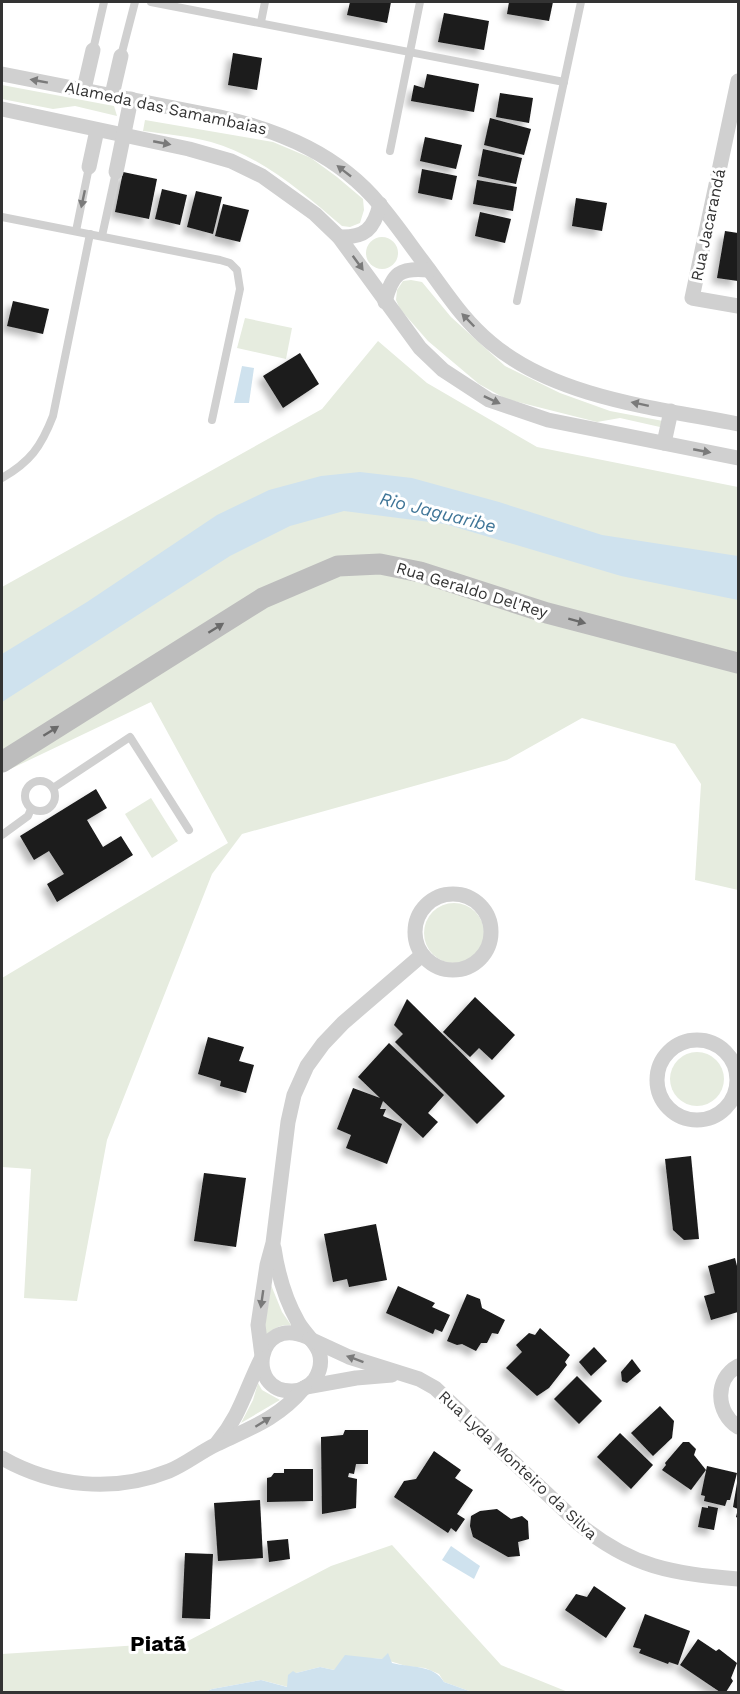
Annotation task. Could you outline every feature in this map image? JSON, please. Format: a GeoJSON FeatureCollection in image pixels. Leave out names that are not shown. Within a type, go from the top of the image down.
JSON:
{"type":"FeatureCollection","features":[{"type":"Feature","properties":{"kind":"main road","name":"Rua Geraldo Del'Rey"},"geometry":{"type":"LineString","coordinates":[[2,762],[263,598],[338,566],[380,564],[420,572],[547,613],[738,663]]}},
{"type":"Feature","properties":{"kind":"street"},"geometry":{"type":"LineString","coordinates":[[84,89],[93,50]]}},
{"type":"Feature","properties":{"kind":"street"},"geometry":{"type":"LineString","coordinates":[[112,95],[122,56]]}},
{"type":"Feature","properties":{"kind":"street","name":"Alameda das Samambaias"},"geometry":{"type":"LineString","coordinates":[[2,74],[255,125],[286,136],[317,152],[344,171],[380,204],[449,299],[468,321],[491,343],[518,362],[578,389],[738,424]]}},
{"type":"Feature","properties":{"kind":"street","name":"Rua Jacarandá"},"geometry":{"type":"LineString","coordinates":[[738,81],[692,298],[738,306]]}},
{"type":"Feature","properties":{"kind":"street"},"geometry":{"type":"LineString","coordinates":[[116,172],[131,99]]}},
{"type":"Feature","properties":{"kind":"street"},"geometry":{"type":"LineString","coordinates":[[2,110],[189,148],[231,161],[262,176],[315,214],[339,237],[420,348],[443,370],[489,400],[548,420],[738,458]]}},
{"type":"Feature","properties":{"kind":"street"},"geometry":{"type":"LineString","coordinates":[[89,167],[97,130]]}},
{"type":"Feature","properties":{"kind":"street"},"geometry":{"type":"LineString","coordinates":[[339,237],[351,238],[362,235],[371,227],[380,204]]}},
{"type":"Feature","properties":{"kind":"street"},"geometry":{"type":"LineString","coordinates":[[385,302],[393,279],[399,273],[406,269],[429,270]]}},
{"type":"Feature","properties":{"kind":"street"},"geometry":{"type":"LineString","coordinates":[[664,443],[671,411]]}},
{"type":"Feature","properties":{"kind":"street"},"geometry":{"type":"LineString","coordinates":[[451,894],[470,897],[488,914],[492,927],[487,951],[468,968],[455,971],[442,969],[431,964],[422,955],[416,944],[414,931],[423,907],[433,899],[451,894]]}},
{"type":"Feature","properties":{"kind":"street"},"geometry":{"type":"LineString","coordinates":[[305,1388],[294,1392],[284,1391],[267,1379],[262,1370],[258,1325],[267,1265],[273,1243],[288,1122],[294,1095],[307,1066],[323,1044],[343,1023],[422,955]]}},
{"type":"Feature","properties":{"kind":"street"},"geometry":{"type":"LineString","coordinates":[[738,1049],[711,1041],[686,1040],[675,1045],[665,1054],[656,1078],[663,1102],[682,1118],[707,1119],[738,1105]]}},
{"type":"Feature","properties":{"kind":"street"},"geometry":{"type":"LineString","coordinates":[[711,1041],[724,1049],[733,1061],[737,1075],[736,1090],[730,1103],[719,1114]]}},
{"type":"Feature","properties":{"kind":"street"},"geometry":{"type":"LineString","coordinates":[[2,1458],[16,1466],[61,1480],[90,1485],[116,1484],[167,1472],[189,1462],[215,1445],[245,1433],[286,1408],[314,1381],[321,1364],[316,1346],[298,1323],[280,1284],[273,1243]]}},
{"type":"Feature","properties":{"kind":"street"},"geometry":{"type":"LineString","coordinates":[[215,1445],[240,1409],[265,1347],[279,1334],[298,1333],[309,1338]]}},
{"type":"Feature","properties":{"kind":"street","name":"Rua Lyda Monteiro da Silva"},"geometry":{"type":"LineString","coordinates":[[309,1338],[349,1357],[419,1379],[435,1388],[601,1542],[624,1555],[677,1572],[738,1579]]}},
{"type":"Feature","properties":{"kind":"street"},"geometry":{"type":"LineString","coordinates":[[738,1366],[733,1368],[724,1380],[720,1395],[723,1410],[731,1423],[738,1427]]}},
{"type":"Feature","properties":{"kind":"street","name":"Rua Lyda Monteiro da Silva"},"geometry":{"type":"LineString","coordinates":[[305,1388],[356,1378],[402,1374]]}},
{"type":"Feature","properties":{"kind":"lane"},"geometry":{"type":"LineString","coordinates":[[93,50],[104,2]]}},
{"type":"Feature","properties":{"kind":"lane"},"geometry":{"type":"LineString","coordinates":[[122,56],[135,2]]}},
{"type":"Feature","properties":{"kind":"lane"},"geometry":{"type":"LineString","coordinates":[[151,2],[564,82]]}},
{"type":"Feature","properties":{"kind":"lane"},"geometry":{"type":"LineString","coordinates":[[261,22],[265,2]]}},
{"type":"Feature","properties":{"kind":"lane"},"geometry":{"type":"LineString","coordinates":[[390,151],[420,2]]}},
{"type":"Feature","properties":{"kind":"lane"},"geometry":{"type":"LineString","coordinates":[[517,301],[581,2]]}},
{"type":"Feature","properties":{"kind":"lane"},"geometry":{"type":"LineString","coordinates":[[76,231],[89,167]]}},
{"type":"Feature","properties":{"kind":"lane"},"geometry":{"type":"LineString","coordinates":[[102,236],[116,172]]}},
{"type":"Feature","properties":{"kind":"lane"},"geometry":{"type":"LineString","coordinates":[[2,217],[230,263],[237,270],[240,289],[212,420]]}},
{"type":"Feature","properties":{"kind":"lane"},"geometry":{"type":"LineString","coordinates":[[2,478],[20,468],[34,454],[49,426],[90,234]]}},
{"type":"Feature","properties":{"kind":"lane"},"geometry":{"type":"LineString","coordinates":[[52,788],[130,737],[189,830]]}},
{"type":"Feature","properties":{"kind":"lane"},"geometry":{"type":"LineString","coordinates":[[37,781],[48,784],[52,788],[55,800],[48,809],[37,811],[32,809],[25,799],[27,788],[37,781]]}},
{"type":"Feature","properties":{"kind":"lane"},"geometry":{"type":"LineString","coordinates":[[2,835],[28,816],[32,809]]}},
{"type":"Feature","properties":{"kind":"shaded area"},"geometry":{"type":"Polygon","coordinates":[[[2,85],[114,106],[117,116],[75,106],[53,109],[2,99],[2,85]]]}},
{"type":"Feature","properties":{"kind":"shaded area"},"geometry":{"type":"Polygon","coordinates":[[[145,120],[273,142],[311,158],[363,199],[364,210],[360,223],[350,227],[342,226],[281,177],[247,156],[203,140],[143,131],[145,120]]]}},
{"type":"Feature","properties":{"kind":"shaded area"},"geometry":{"type":"Polygon","coordinates":[[[382,237],[394,241],[398,253],[394,265],[382,269],[370,265],[366,253],[370,241],[382,237]]]}},
{"type":"Feature","properties":{"kind":"shaded area"},"geometry":{"type":"Polygon","coordinates":[[[403,281],[422,282],[451,317],[505,366],[560,393],[610,411],[663,421],[660,427],[620,418],[597,422],[506,399],[479,384],[428,341],[400,309],[396,300],[397,290],[403,281]]]}},
{"type":"Feature","properties":{"kind":"shaded area"},"geometry":{"type":"Polygon","coordinates":[[[245,318],[292,328],[286,359],[237,348],[245,318]]]}},
{"type":"Feature","properties":{"kind":"shaded area"},"geometry":{"type":"Polygon","coordinates":[[[378,341],[427,383],[537,447],[738,487],[738,890],[695,880],[701,784],[675,744],[582,718],[507,760],[242,834],[212,874],[107,1140],[77,1301],[24,1298],[31,1169],[2,1167],[2,978],[228,843],[151,702],[2,773],[2,587],[322,409],[378,341]]]}},
{"type":"Feature","properties":{"kind":"shaded area"},"geometry":{"type":"Polygon","coordinates":[[[151,798],[178,841],[152,858],[125,814],[151,798]]]}},
{"type":"Feature","properties":{"kind":"shaded area"},"geometry":{"type":"Polygon","coordinates":[[[454,903],[466,905],[479,916],[484,933],[482,945],[471,958],[454,963],[442,961],[429,950],[424,933],[426,921],[437,908],[454,903]]]}},
{"type":"Feature","properties":{"kind":"shaded area"},"geometry":{"type":"Polygon","coordinates":[[[692,1052],[702,1052],[712,1056],[720,1064],[724,1079],[720,1094],[712,1102],[702,1106],[692,1106],[682,1102],[674,1094],[670,1084],[670,1074],[674,1064],[682,1056],[692,1052]]]}},
{"type":"Feature","properties":{"kind":"shaded area"},"geometry":{"type":"Polygon","coordinates":[[[271,1285],[282,1312],[291,1325],[277,1328],[265,1336],[265,1325],[271,1285]]]}},
{"type":"Feature","properties":{"kind":"shaded area"},"geometry":{"type":"Polygon","coordinates":[[[258,1383],[262,1390],[280,1400],[241,1423],[253,1400],[258,1383]]]}},
{"type":"Feature","properties":{"kind":"shaded area"},"geometry":{"type":"Polygon","coordinates":[[[392,1545],[501,1665],[568,1692],[472,1692],[444,1682],[439,1674],[425,1668],[406,1666],[383,1659],[365,1658],[334,1670],[320,1667],[296,1673],[288,1687],[261,1680],[205,1692],[2,1692],[2,1654],[186,1642],[331,1566],[392,1545]]]}},
{"type":"Feature","properties":{"kind":"water"},"geometry":{"type":"Polygon","coordinates":[[[242,366],[254,368],[249,403],[234,403],[242,366]]]}},
{"type":"Feature","properties":{"kind":"water","name":"Rio Jaguaribe"},"geometry":{"type":"Polygon","coordinates":[[[360,472],[412,478],[499,502],[602,535],[738,556],[738,600],[621,576],[445,524],[344,511],[290,526],[230,556],[2,702],[2,654],[87,602],[217,515],[269,490],[321,476],[360,472]]]}},
{"type":"Feature","properties":{"kind":"water"},"geometry":{"type":"Polygon","coordinates":[[[451,1546],[480,1566],[474,1579],[442,1560],[451,1546]]]}},
{"type":"Feature","properties":{"kind":"water"},"geometry":{"type":"Polygon","coordinates":[[[388,1653],[392,1663],[428,1669],[440,1676],[444,1682],[472,1692],[205,1692],[261,1680],[287,1687],[288,1675],[293,1671],[296,1673],[320,1667],[334,1670],[345,1655],[382,1659],[388,1653]]]}},
{"type":"Feature","properties":{"kind":"building"},"geometry":{"type":"Polygon","coordinates":[[[350,2],[391,2],[387,23],[347,15],[350,2]]]}},
{"type":"Feature","properties":{"kind":"building"},"geometry":{"type":"Polygon","coordinates":[[[509,2],[553,2],[549,21],[507,14],[509,2]]]}},
{"type":"Feature","properties":{"kind":"building"},"geometry":{"type":"Polygon","coordinates":[[[444,13],[489,21],[484,50],[438,42],[444,13]]]}},
{"type":"Feature","properties":{"kind":"building"},"geometry":{"type":"Polygon","coordinates":[[[233,53],[262,58],[257,90],[228,85],[233,53]]]}},
{"type":"Feature","properties":{"kind":"building"},"geometry":{"type":"Polygon","coordinates":[[[427,74],[479,84],[474,112],[411,101],[414,85],[424,88],[427,74]]]}},
{"type":"Feature","properties":{"kind":"building"},"geometry":{"type":"Polygon","coordinates":[[[500,93],[533,98],[529,123],[496,117],[500,93]]]}},
{"type":"Feature","properties":{"kind":"building"},"geometry":{"type":"Polygon","coordinates":[[[490,118],[531,129],[524,155],[484,145],[490,118]]]}},
{"type":"Feature","properties":{"kind":"building"},"geometry":{"type":"Polygon","coordinates":[[[425,137],[462,145],[456,169],[420,161],[425,137]]]}},
{"type":"Feature","properties":{"kind":"building"},"geometry":{"type":"Polygon","coordinates":[[[483,149],[522,158],[516,184],[478,176],[483,149]]]}},
{"type":"Feature","properties":{"kind":"building"},"geometry":{"type":"Polygon","coordinates":[[[422,169],[457,176],[452,200],[418,193],[422,169]]]}},
{"type":"Feature","properties":{"kind":"building"},"geometry":{"type":"Polygon","coordinates":[[[123,172],[157,179],[149,219],[115,212],[123,172]]]}},
{"type":"Feature","properties":{"kind":"building"},"geometry":{"type":"Polygon","coordinates":[[[477,180],[517,187],[513,211],[473,204],[477,180]]]}},
{"type":"Feature","properties":{"kind":"building"},"geometry":{"type":"Polygon","coordinates":[[[162,189],[187,195],[180,225],[155,219],[162,189]]]}},
{"type":"Feature","properties":{"kind":"building"},"geometry":{"type":"Polygon","coordinates":[[[196,191],[222,197],[213,234],[187,227],[196,191]]]}},
{"type":"Feature","properties":{"kind":"building"},"geometry":{"type":"Polygon","coordinates":[[[576,198],[607,203],[602,231],[572,226],[576,198]]]}},
{"type":"Feature","properties":{"kind":"building"},"geometry":{"type":"Polygon","coordinates":[[[223,204],[249,210],[240,242],[215,236],[223,204]]]}},
{"type":"Feature","properties":{"kind":"building"},"geometry":{"type":"Polygon","coordinates":[[[480,212],[511,219],[505,243],[475,236],[480,212]]]}},
{"type":"Feature","properties":{"kind":"building"},"geometry":{"type":"Polygon","coordinates":[[[725,231],[738,233],[738,281],[717,278],[725,231]]]}},
{"type":"Feature","properties":{"kind":"building"},"geometry":{"type":"Polygon","coordinates":[[[13,301],[49,309],[43,334],[7,326],[13,301]]]}},
{"type":"Feature","properties":{"kind":"building"},"geometry":{"type":"Polygon","coordinates":[[[300,353],[319,384],[283,408],[263,376],[300,353]]]}},
{"type":"Feature","properties":{"kind":"building"},"geometry":{"type":"Polygon","coordinates":[[[96,789],[107,808],[87,820],[103,847],[121,836],[133,855],[57,902],[47,884],[64,874],[49,851],[34,860],[20,836],[96,789]]]}},
{"type":"Feature","properties":{"kind":"building"},"geometry":{"type":"Polygon","coordinates":[[[475,997],[515,1035],[492,1060],[479,1048],[470,1057],[443,1032],[475,997]]]}},
{"type":"Feature","properties":{"kind":"building"},"geometry":{"type":"Polygon","coordinates":[[[407,999],[505,1096],[477,1124],[395,1042],[403,1034],[394,1025],[407,999]]]}},
{"type":"Feature","properties":{"kind":"building"},"geometry":{"type":"Polygon","coordinates":[[[208,1037],[244,1047],[239,1061],[254,1065],[246,1093],[220,1086],[221,1081],[198,1074],[208,1037]]]}},
{"type":"Feature","properties":{"kind":"building"},"geometry":{"type":"Polygon","coordinates":[[[389,1043],[444,1095],[428,1113],[438,1122],[423,1138],[383,1101],[380,1109],[386,1109],[383,1116],[402,1124],[387,1164],[346,1148],[351,1135],[337,1129],[353,1088],[380,1098],[358,1077],[389,1043]]]}},
{"type":"Feature","properties":{"kind":"building"},"geometry":{"type":"Polygon","coordinates":[[[691,1156],[699,1239],[684,1240],[673,1230],[665,1159],[691,1156]]]}},
{"type":"Feature","properties":{"kind":"building"},"geometry":{"type":"Polygon","coordinates":[[[204,1173],[246,1178],[236,1247],[194,1241],[204,1173]]]}},
{"type":"Feature","properties":{"kind":"building"},"geometry":{"type":"Polygon","coordinates":[[[376,1224],[387,1280],[349,1287],[347,1279],[333,1282],[324,1234],[376,1224]]]}},
{"type":"Feature","properties":{"kind":"building"},"geometry":{"type":"Polygon","coordinates":[[[735,1258],[738,1270],[738,1312],[711,1320],[704,1296],[715,1293],[708,1266],[735,1258]]]}},
{"type":"Feature","properties":{"kind":"building"},"geometry":{"type":"Polygon","coordinates":[[[398,1286],[435,1303],[432,1307],[450,1315],[442,1332],[435,1329],[433,1334],[386,1313],[398,1286]]]}},
{"type":"Feature","properties":{"kind":"building"},"geometry":{"type":"Polygon","coordinates":[[[467,1294],[480,1299],[482,1308],[505,1320],[498,1334],[492,1333],[487,1343],[481,1343],[476,1351],[462,1344],[457,1345],[447,1341],[467,1294]]]}},
{"type":"Feature","properties":{"kind":"building"},"geometry":{"type":"Polygon","coordinates":[[[540,1328],[570,1355],[565,1362],[567,1365],[549,1388],[537,1396],[506,1368],[522,1352],[516,1345],[529,1333],[535,1335],[540,1328]]]}},
{"type":"Feature","properties":{"kind":"building"},"geometry":{"type":"Polygon","coordinates":[[[594,1347],[607,1361],[591,1376],[579,1362],[594,1347]]]}},
{"type":"Feature","properties":{"kind":"building"},"geometry":{"type":"Polygon","coordinates":[[[632,1359],[641,1371],[627,1383],[622,1381],[621,1372],[632,1359]]]}},
{"type":"Feature","properties":{"kind":"building"},"geometry":{"type":"Polygon","coordinates":[[[577,1376],[602,1401],[579,1424],[554,1399],[577,1376]]]}},
{"type":"Feature","properties":{"kind":"building"},"geometry":{"type":"Polygon","coordinates":[[[660,1406],[674,1421],[672,1438],[653,1456],[631,1433],[660,1406]]]}},
{"type":"Feature","properties":{"kind":"building"},"geometry":{"type":"Polygon","coordinates":[[[345,1430],[368,1430],[368,1464],[356,1464],[354,1474],[349,1473],[348,1477],[357,1479],[356,1508],[322,1514],[321,1437],[343,1435],[345,1430]]]}},
{"type":"Feature","properties":{"kind":"building"},"geometry":{"type":"Polygon","coordinates":[[[620,1433],[653,1465],[631,1489],[597,1457],[620,1433]]]}},
{"type":"Feature","properties":{"kind":"building"},"geometry":{"type":"Polygon","coordinates":[[[683,1442],[689,1442],[696,1449],[694,1455],[706,1470],[691,1490],[662,1470],[665,1463],[683,1442]]]}},
{"type":"Feature","properties":{"kind":"building"},"geometry":{"type":"Polygon","coordinates":[[[434,1451],[461,1470],[455,1478],[473,1490],[457,1514],[465,1519],[456,1532],[451,1528],[448,1533],[394,1497],[404,1481],[416,1479],[434,1451]]]}},
{"type":"Feature","properties":{"kind":"building"},"geometry":{"type":"Polygon","coordinates":[[[707,1466],[737,1473],[730,1500],[727,1500],[725,1506],[704,1501],[705,1496],[701,1495],[707,1466]]]}},
{"type":"Feature","properties":{"kind":"building"},"geometry":{"type":"Polygon","coordinates":[[[284,1469],[313,1469],[313,1501],[267,1502],[267,1478],[274,1473],[284,1473],[284,1469]]]}},
{"type":"Feature","properties":{"kind":"building"},"geometry":{"type":"Polygon","coordinates":[[[738,1483],[738,1509],[733,1507],[738,1483]]]}},
{"type":"Feature","properties":{"kind":"building"},"geometry":{"type":"Polygon","coordinates":[[[260,1500],[263,1558],[218,1561],[214,1503],[260,1500]]]}},
{"type":"Feature","properties":{"kind":"building"},"geometry":{"type":"Polygon","coordinates":[[[708,1506],[718,1508],[714,1530],[698,1527],[702,1507],[708,1508],[708,1506]]]}},
{"type":"Feature","properties":{"kind":"building"},"geometry":{"type":"Polygon","coordinates":[[[497,1509],[511,1519],[522,1516],[528,1521],[529,1539],[518,1542],[520,1556],[508,1557],[473,1537],[470,1526],[471,1516],[480,1511],[497,1509]]]}},
{"type":"Feature","properties":{"kind":"building"},"geometry":{"type":"Polygon","coordinates":[[[288,1539],[290,1559],[269,1562],[267,1541],[288,1539]]]}},
{"type":"Feature","properties":{"kind":"building"},"geometry":{"type":"Polygon","coordinates":[[[185,1553],[213,1554],[210,1619],[182,1618],[185,1553]]]}},
{"type":"Feature","properties":{"kind":"building"},"geometry":{"type":"Polygon","coordinates":[[[594,1586],[626,1608],[606,1638],[565,1610],[576,1594],[587,1597],[594,1586]]]}},
{"type":"Feature","properties":{"kind":"building"},"geometry":{"type":"Polygon","coordinates":[[[645,1614],[690,1631],[678,1665],[669,1662],[668,1664],[639,1653],[641,1649],[633,1647],[645,1614]]]}},
{"type":"Feature","properties":{"kind":"building"},"geometry":{"type":"Polygon","coordinates":[[[698,1639],[716,1651],[719,1649],[737,1663],[731,1678],[733,1681],[726,1692],[720,1692],[680,1665],[698,1639]]]}},
{"type":"Feature","properties":{"kind":"district","name":"Piatã"},"geometry":{"type":"Point","coordinates":[158,1643]}}]}
